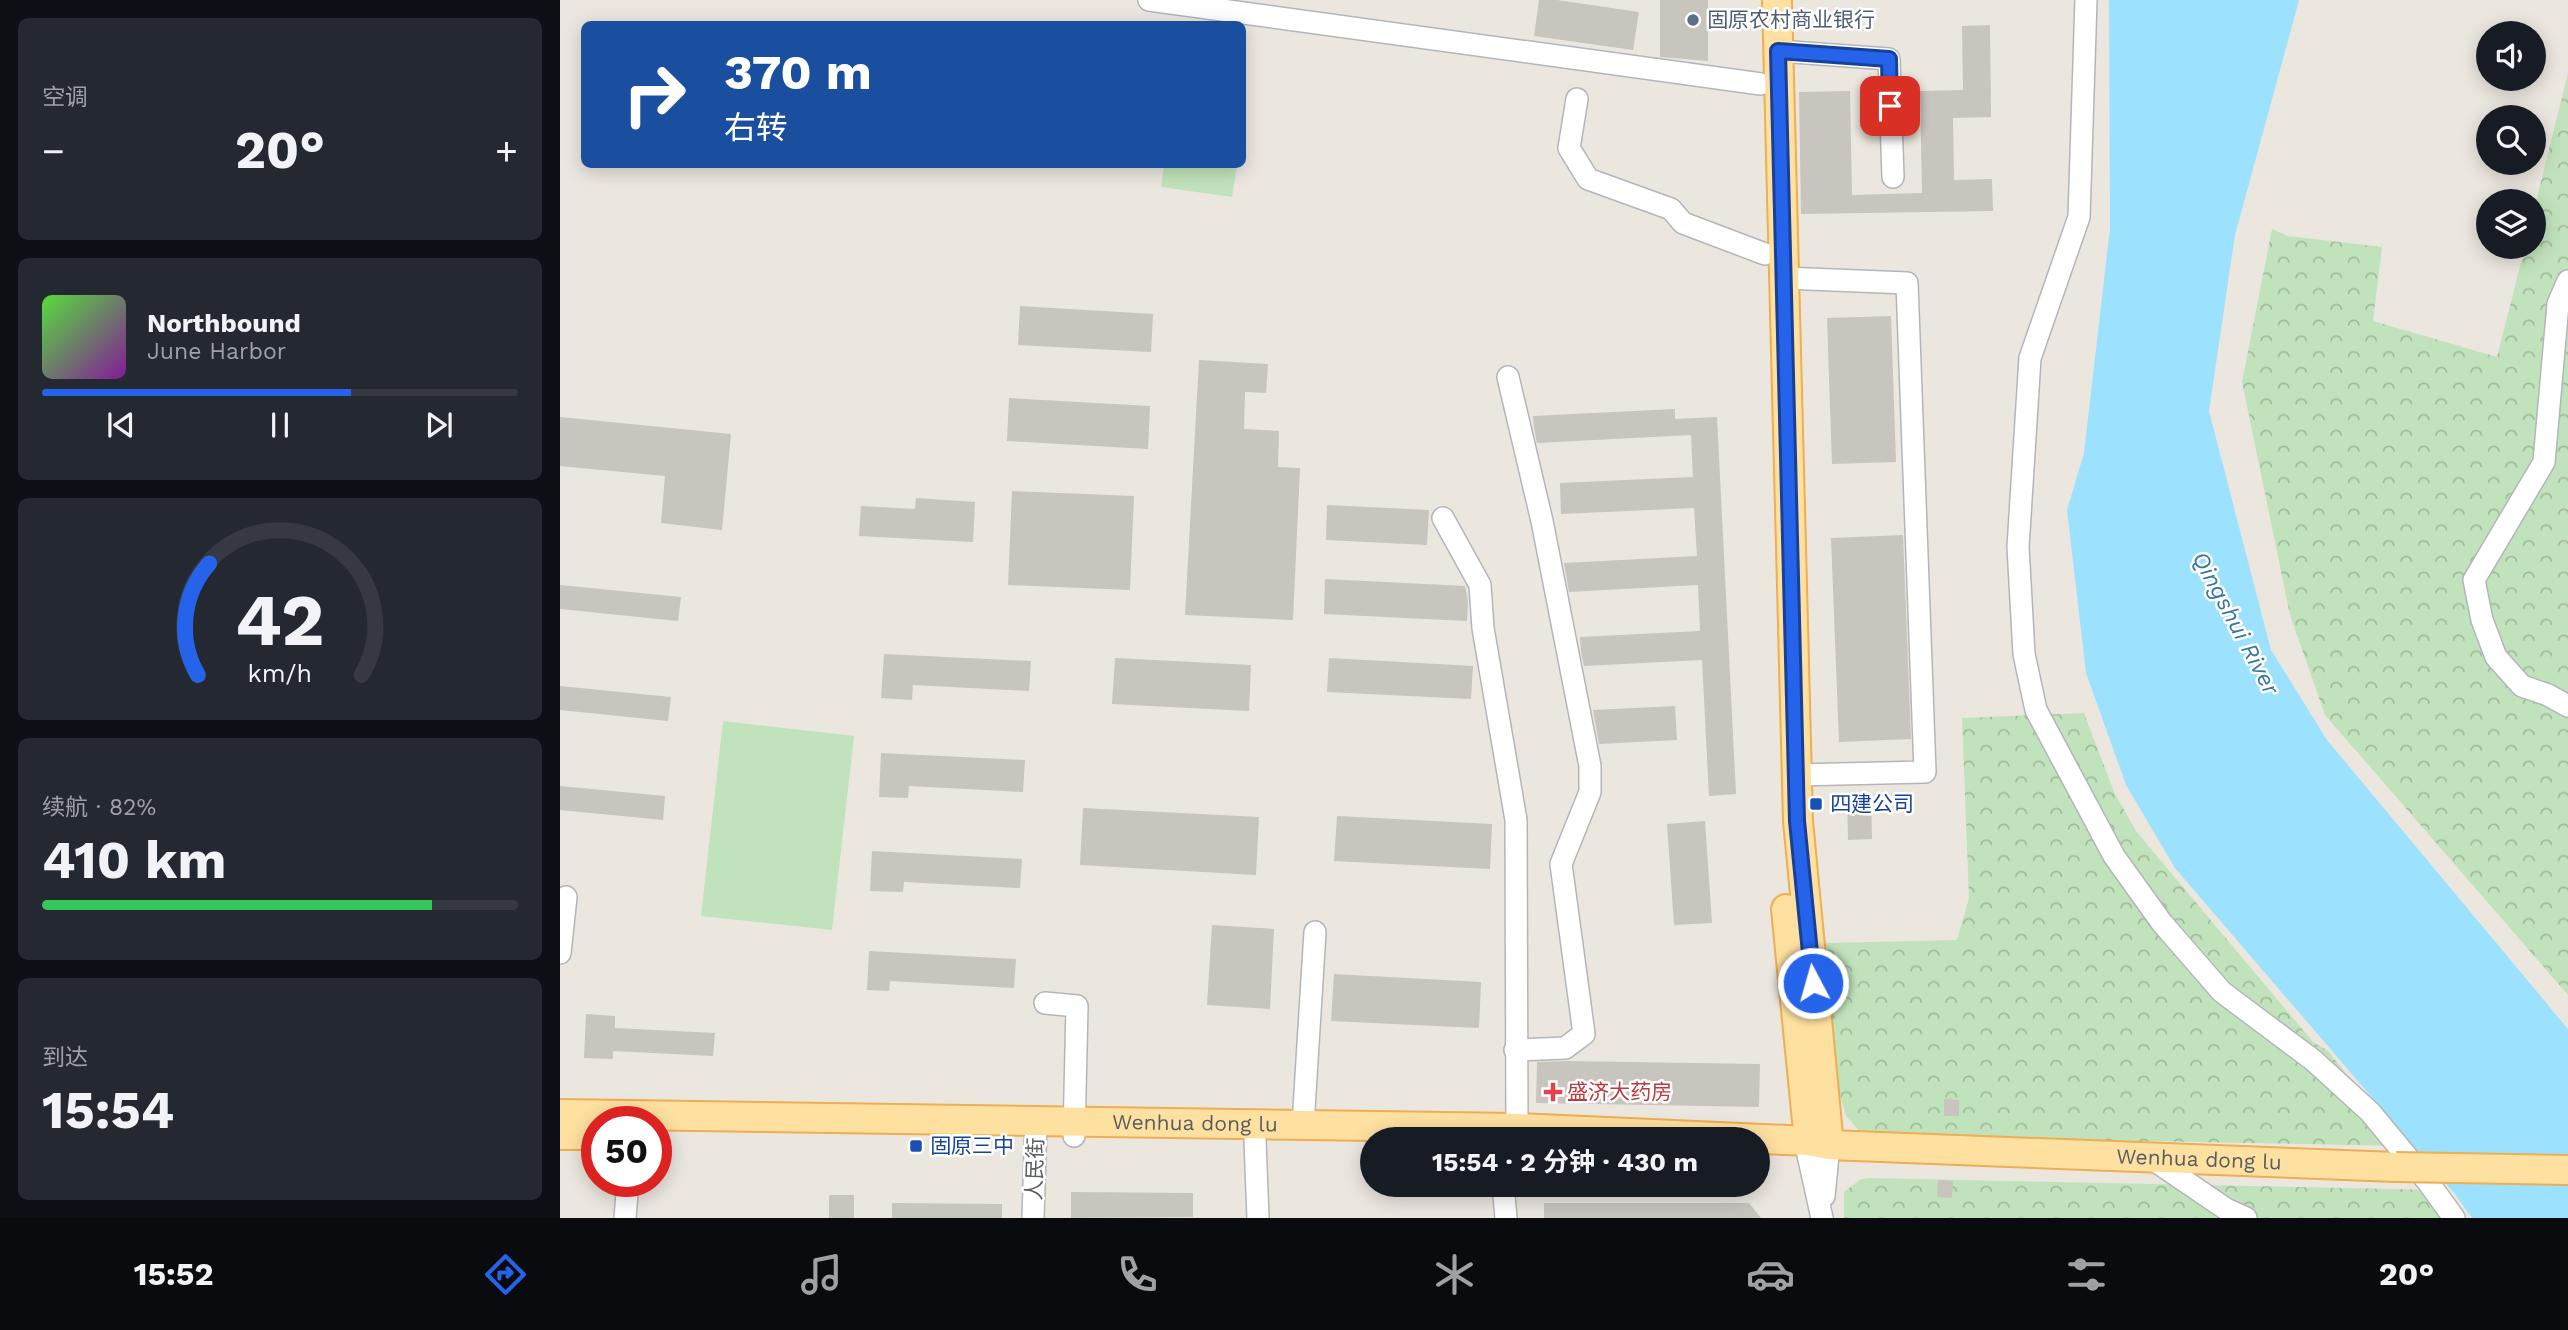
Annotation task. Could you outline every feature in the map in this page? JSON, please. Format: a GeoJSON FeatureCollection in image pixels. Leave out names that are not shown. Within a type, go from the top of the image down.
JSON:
{"type":"FeatureCollection","features":[{"type":"Feature","properties":{"kind":"main road"},"geometry":{"type":"LineString","coordinates":[[1759,0],[1778,824],[1815,1147]]}},
{"type":"Feature","properties":{"kind":"main road"},"geometry":{"type":"LineString","coordinates":[[1777,0],[1797,821],[1815,1147]]}},
{"type":"Feature","properties":{"kind":"main road","name":"Wenhua dong lu"},"geometry":{"type":"LineString","coordinates":[[560,1114],[1074,1129],[1255,1140],[1360,1143]]}},
{"type":"Feature","properties":{"kind":"main road","name":"Wenhua dong lu"},"geometry":{"type":"LineString","coordinates":[[1074,1129],[1303,1125],[1446,1127]]}},
{"type":"Feature","properties":{"kind":"main road","name":"Wenhua dong lu"},"geometry":{"type":"LineString","coordinates":[[672,1134],[1036,1128]]}},
{"type":"Feature","properties":{"kind":"main road"},"geometry":{"type":"LineString","coordinates":[[560,1135],[581,1135]]}},
{"type":"Feature","properties":{"kind":"main road","name":"Wenhua dong lu"},"geometry":{"type":"LineString","coordinates":[[1770,1144],[2396,1167],[2568,1170]]}},
{"type":"Feature","properties":{"kind":"main road","name":"Wenhua dong lu"},"geometry":{"type":"LineString","coordinates":[[1770,1150],[1815,1147]]}},
{"type":"Feature","properties":{"kind":"street"},"geometry":{"type":"LineString","coordinates":[[1149,0],[1761,84]]}},
{"type":"Feature","properties":{"kind":"street"},"geometry":{"type":"LineString","coordinates":[[2085,0],[2079,217],[2030,358],[2018,547],[2024,654],[2036,710],[2114,856],[2162,923],[2222,992],[2314,1060],[2370,1112],[2454,1218]]}},
{"type":"Feature","properties":{"kind":"street"},"geometry":{"type":"LineString","coordinates":[[1778,51],[1889,59],[1893,177]]}},
{"type":"Feature","properties":{"kind":"street"},"geometry":{"type":"LineString","coordinates":[[1577,99],[1569,148],[1588,179],[1671,209],[1683,223],[1765,254]]}},
{"type":"Feature","properties":{"kind":"street"},"geometry":{"type":"LineString","coordinates":[[1784,278],[1907,283],[1925,772],[1796,775]]}},
{"type":"Feature","properties":{"kind":"street"},"geometry":{"type":"LineString","coordinates":[[2568,281],[2558,304],[2544,462],[2474,580],[2482,620],[2496,657],[2522,686],[2548,695],[2568,706]]}},
{"type":"Feature","properties":{"kind":"street"},"geometry":{"type":"LineString","coordinates":[[1508,377],[1542,520],[1590,766],[1590,792],[1561,864],[1584,1034],[1565,1048],[1515,1050]]}},
{"type":"Feature","properties":{"kind":"street"},"geometry":{"type":"LineString","coordinates":[[1443,518],[1480,585],[1483,628],[1516,820],[1517,1127]]}},
{"type":"Feature","properties":{"kind":"street"},"geometry":{"type":"LineString","coordinates":[[560,953],[566,897]]}},
{"type":"Feature","properties":{"kind":"street"},"geometry":{"type":"LineString","coordinates":[[1303,1125],[1315,932]]}},
{"type":"Feature","properties":{"kind":"street"},"geometry":{"type":"LineString","coordinates":[[1045,1003],[1077,1006],[1074,1129]]}},
{"type":"Feature","properties":{"kind":"street","name":"人民街"},"geometry":{"type":"LineString","coordinates":[[1033,1218],[1036,1128]]}},
{"type":"Feature","properties":{"kind":"street"},"geometry":{"type":"LineString","coordinates":[[1255,1140],[1258,1218]]}},
{"type":"Feature","properties":{"kind":"street"},"geometry":{"type":"LineString","coordinates":[[1815,1147],[1822,1215]]}},
{"type":"Feature","properties":{"kind":"street"},"geometry":{"type":"LineString","coordinates":[[2151,1158],[2226,1209],[2246,1218]]}},
{"type":"Feature","properties":{"kind":"street"},"geometry":{"type":"LineString","coordinates":[[625,1218],[627,1197]]}},
{"type":"Feature","properties":{"kind":"street"},"geometry":{"type":"LineString","coordinates":[[1504,1197],[1506,1218]]}},
{"type":"Feature","properties":{"kind":"green space"},"geometry":{"type":"Polygon","coordinates":[[[2568,73],[2568,995],[2325,715],[2290,615],[2242,382],[2272,229],[2288,236],[2382,247],[2373,321],[2497,357],[2522,259],[2546,259],[2546,189],[2539,189],[2543,175],[2546,175],[2546,162],[2568,73]]]}},
{"type":"Feature","properties":{"kind":"green space"},"geometry":{"type":"Polygon","coordinates":[[[1164,168],[1237,168],[1232,197],[1161,187],[1164,168]]]}},
{"type":"Feature","properties":{"kind":"green space"},"geometry":{"type":"Polygon","coordinates":[[[2084,713],[2114,792],[2136,831],[2313,1042],[2328,1051],[2404,1146],[1884,1136],[1861,1133],[1846,1116],[1839,1091],[1820,953],[1827,943],[1957,940],[1969,898],[1962,718],[2084,713]]]}},
{"type":"Feature","properties":{"kind":"green space"},"geometry":{"type":"Polygon","coordinates":[[[723,721],[854,736],[832,930],[701,916],[723,721]]]}},
{"type":"Feature","properties":{"kind":"green space"},"geometry":{"type":"Polygon","coordinates":[[[1861,1179],[2439,1190],[2459,1218],[1844,1218],[1844,1192],[1861,1179]]]}},
{"type":"Feature","properties":{"kind":"water","name":"Qingshui River"},"geometry":{"type":"Polygon","coordinates":[[[2109,0],[2299,0],[2235,235],[2209,411],[2271,650],[2327,740],[2568,1029],[2568,1218],[2472,1218],[2454,1193],[2175,868],[2126,785],[2086,673],[2067,510],[2084,453],[2110,228],[2109,0]]]}},
{"type":"Feature","properties":{"kind":"building"},"geometry":{"type":"Polygon","coordinates":[[[1539,0],[1557,0],[1639,12],[1633,50],[1534,36],[1539,0]]]}},
{"type":"Feature","properties":{"kind":"building"},"geometry":{"type":"Polygon","coordinates":[[[1660,0],[1708,0],[1708,61],[1660,57],[1660,0]]]}},
{"type":"Feature","properties":{"kind":"building"},"geometry":{"type":"Polygon","coordinates":[[[1990,25],[1991,117],[1953,118],[1954,180],[1992,179],[1993,211],[1801,214],[1799,92],[1850,91],[1852,195],[1922,193],[1920,91],[1963,90],[1962,26],[1990,25]]]}},
{"type":"Feature","properties":{"kind":"building"},"geometry":{"type":"Polygon","coordinates":[[[1020,306],[1153,314],[1151,352],[1018,345],[1020,306]]]}},
{"type":"Feature","properties":{"kind":"building"},"geometry":{"type":"Polygon","coordinates":[[[1891,316],[1896,462],[1832,464],[1827,318],[1891,316]]]}},
{"type":"Feature","properties":{"kind":"building"},"geometry":{"type":"Polygon","coordinates":[[[1199,360],[1268,364],[1266,393],[1245,392],[1244,429],[1279,431],[1278,467],[1300,468],[1293,620],[1185,615],[1199,360]]]}},
{"type":"Feature","properties":{"kind":"building"},"geometry":{"type":"Polygon","coordinates":[[[1009,398],[1150,406],[1148,449],[1007,441],[1009,398]]]}},
{"type":"Feature","properties":{"kind":"building"},"geometry":{"type":"Polygon","coordinates":[[[1675,409],[1675,419],[1717,417],[1736,794],[1709,796],[1702,660],[1584,666],[1581,652],[1580,637],[1700,631],[1698,585],[1569,592],[1564,563],[1697,556],[1694,508],[1561,514],[1560,483],[1693,477],[1691,435],[1537,443],[1534,428],[1533,416],[1675,409]]]}},
{"type":"Feature","properties":{"kind":"building"},"geometry":{"type":"Polygon","coordinates":[[[560,417],[731,434],[722,530],[661,523],[665,476],[560,466],[560,417]]]}},
{"type":"Feature","properties":{"kind":"building"},"geometry":{"type":"Polygon","coordinates":[[[1012,491],[1134,496],[1130,590],[1008,585],[1012,491]]]}},
{"type":"Feature","properties":{"kind":"building"},"geometry":{"type":"Polygon","coordinates":[[[916,498],[975,502],[973,542],[859,536],[861,506],[915,509],[916,498]]]}},
{"type":"Feature","properties":{"kind":"building"},"geometry":{"type":"Polygon","coordinates":[[[1327,505],[1429,510],[1427,545],[1326,540],[1327,505]]]}},
{"type":"Feature","properties":{"kind":"building"},"geometry":{"type":"Polygon","coordinates":[[[1903,535],[1911,739],[1839,742],[1831,538],[1903,535]]]}},
{"type":"Feature","properties":{"kind":"building"},"geometry":{"type":"Polygon","coordinates":[[[1325,579],[1465,586],[1468,601],[1467,621],[1324,614],[1325,579]]]}},
{"type":"Feature","properties":{"kind":"building"},"geometry":{"type":"Polygon","coordinates":[[[560,585],[681,597],[678,621],[560,609],[560,585]]]}},
{"type":"Feature","properties":{"kind":"building"},"geometry":{"type":"Polygon","coordinates":[[[884,654],[1031,661],[1029,691],[913,685],[912,700],[881,698],[884,654]]]}},
{"type":"Feature","properties":{"kind":"building"},"geometry":{"type":"Polygon","coordinates":[[[1115,658],[1251,665],[1249,711],[1112,704],[1115,658]]]}},
{"type":"Feature","properties":{"kind":"building"},"geometry":{"type":"Polygon","coordinates":[[[1329,658],[1473,666],[1471,699],[1327,692],[1329,658]]]}},
{"type":"Feature","properties":{"kind":"building"},"geometry":{"type":"Polygon","coordinates":[[[560,686],[671,697],[668,721],[560,710],[560,686]]]}},
{"type":"Feature","properties":{"kind":"building"},"geometry":{"type":"Polygon","coordinates":[[[1675,706],[1677,740],[1599,744],[1593,710],[1675,706]]]}},
{"type":"Feature","properties":{"kind":"building"},"geometry":{"type":"Polygon","coordinates":[[[881,753],[1025,760],[1023,792],[909,786],[908,798],[879,797],[881,753]]]}},
{"type":"Feature","properties":{"kind":"building"},"geometry":{"type":"Polygon","coordinates":[[[560,786],[665,796],[663,820],[560,810],[560,786]]]}},
{"type":"Feature","properties":{"kind":"building"},"geometry":{"type":"Polygon","coordinates":[[[1871,796],[1872,839],[1848,840],[1847,797],[1871,796]]]}},
{"type":"Feature","properties":{"kind":"building"},"geometry":{"type":"Polygon","coordinates":[[[1083,808],[1259,817],[1256,875],[1080,865],[1083,808]]]}},
{"type":"Feature","properties":{"kind":"building"},"geometry":{"type":"Polygon","coordinates":[[[1337,816],[1492,824],[1490,869],[1334,861],[1337,816]]]}},
{"type":"Feature","properties":{"kind":"building"},"geometry":{"type":"Polygon","coordinates":[[[1705,821],[1712,923],[1674,925],[1667,824],[1705,821]]]}},
{"type":"Feature","properties":{"kind":"building"},"geometry":{"type":"Polygon","coordinates":[[[872,851],[1022,859],[1020,888],[904,882],[903,892],[870,891],[872,851]]]}},
{"type":"Feature","properties":{"kind":"building"},"geometry":{"type":"Polygon","coordinates":[[[1212,925],[1274,929],[1270,1009],[1207,1005],[1212,925]]]}},
{"type":"Feature","properties":{"kind":"building"},"geometry":{"type":"Polygon","coordinates":[[[869,951],[1016,959],[1014,988],[890,981],[889,991],[867,990],[869,951]]]}},
{"type":"Feature","properties":{"kind":"building"},"geometry":{"type":"Polygon","coordinates":[[[1334,974],[1481,982],[1479,1028],[1331,1021],[1334,974]]]}},
{"type":"Feature","properties":{"kind":"building"},"geometry":{"type":"Polygon","coordinates":[[[586,1014],[615,1016],[615,1028],[715,1033],[713,1056],[613,1051],[613,1059],[584,1058],[586,1014]]]}},
{"type":"Feature","properties":{"kind":"building"},"geometry":{"type":"Polygon","coordinates":[[[1537,1062],[1760,1064],[1759,1107],[1536,1103],[1537,1062]]]}},
{"type":"Feature","properties":{"kind":"building"},"geometry":{"type":"Polygon","coordinates":[[[1944,1099],[1959,1100],[1959,1116],[1944,1116],[1944,1099]]]}},
{"type":"Feature","properties":{"kind":"building"},"geometry":{"type":"Polygon","coordinates":[[[1938,1180],[1953,1181],[1952,1198],[1937,1197],[1938,1180]]]}},
{"type":"Feature","properties":{"kind":"building"},"geometry":{"type":"Polygon","coordinates":[[[1071,1192],[1193,1193],[1193,1217],[1071,1218],[1071,1192]]]}},
{"type":"Feature","properties":{"kind":"building"},"geometry":{"type":"Polygon","coordinates":[[[829,1195],[854,1195],[854,1218],[829,1218],[829,1195]]]}},
{"type":"Feature","properties":{"kind":"building"},"geometry":{"type":"Polygon","coordinates":[[[892,1203],[1002,1204],[1002,1218],[892,1218],[892,1203]]]}},
{"type":"Feature","properties":{"kind":"building"},"geometry":{"type":"Polygon","coordinates":[[[1544,1203],[1749,1203],[1761,1218],[1544,1218],[1544,1203]]]}},
{"type":"Feature","properties":{"kind":"place","name":"固原农村商业银行"},"geometry":{"type":"Point","coordinates":[1693,20]}},
{"type":"Feature","properties":{"kind":"place","name":"四建公司"},"geometry":{"type":"Point","coordinates":[1816,804]}},
{"type":"Feature","properties":{"kind":"place","name":"盛济大药房"},"geometry":{"type":"Point","coordinates":[1553,1092]}},
{"type":"Feature","properties":{"kind":"place","name":"固原三中"},"geometry":{"type":"Point","coordinates":[916,1146]}},
{"type":"Feature","properties":{"kind":"route"},"geometry":{"type":"LineString","coordinates":[[1813,983],[1797,821],[1778,51],[1889,59],[1890,106]]}}]}
